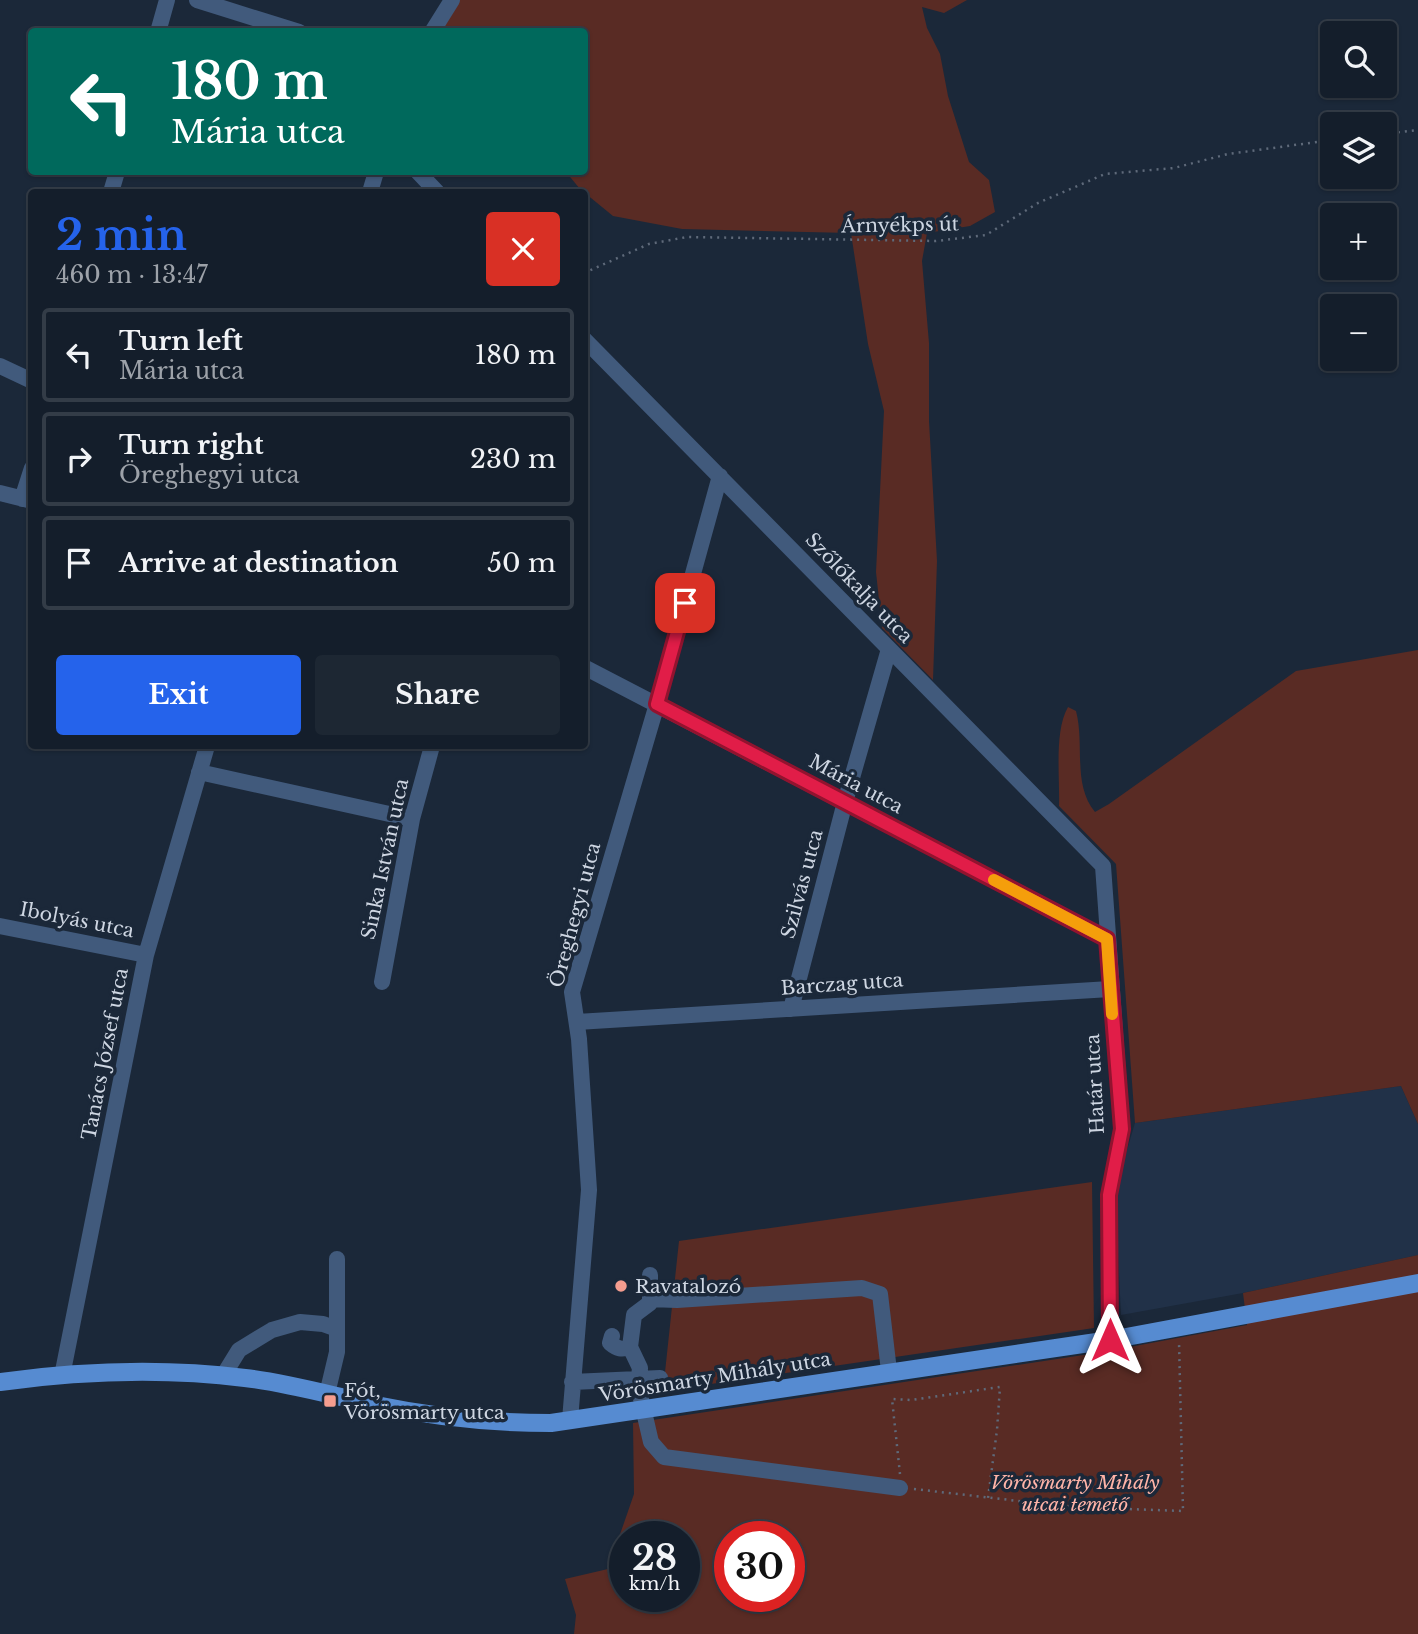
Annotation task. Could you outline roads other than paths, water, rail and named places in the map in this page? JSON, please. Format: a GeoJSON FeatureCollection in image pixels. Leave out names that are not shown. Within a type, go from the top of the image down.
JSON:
{"type":"FeatureCollection","features":[{"type":"Feature","properties":{"kind":"main road","name":"Vörösmarty Mihály utca"},"geometry":{"type":"LineString","coordinates":[[0,1382],[134,1373],[223,1376],[273,1382],[379,1406],[498,1423],[551,1423],[1110,1340],[1418,1283]]}},
{"type":"Feature","properties":{"kind":"street"},"geometry":{"type":"LineString","coordinates":[[159,28],[167,0]]}},
{"type":"Feature","properties":{"kind":"street"},"geometry":{"type":"LineString","coordinates":[[197,0],[286,28]]}},
{"type":"Feature","properties":{"kind":"street"},"geometry":{"type":"LineString","coordinates":[[434,28],[452,0]]}},
{"type":"Feature","properties":{"kind":"street"},"geometry":{"type":"LineString","coordinates":[[421,175],[435,189]]}},
{"type":"Feature","properties":{"kind":"street","name":"Szőlőkalja utca"},"geometry":{"type":"LineString","coordinates":[[588,343],[1103,866]]}},
{"type":"Feature","properties":{"kind":"street"},"geometry":{"type":"LineString","coordinates":[[0,366],[28,380]]}},
{"type":"Feature","properties":{"kind":"street","name":"Öreghegyi utca"},"geometry":{"type":"LineString","coordinates":[[570,1420],[589,1190],[577,1022],[572,992],[657,704],[720,476]]}},
{"type":"Feature","properties":{"kind":"street"},"geometry":{"type":"LineString","coordinates":[[0,493],[27,500]]}},
{"type":"Feature","properties":{"kind":"street","name":"Szilvás utca"},"geometry":{"type":"LineString","coordinates":[[791,1009],[845,802],[889,649]]}},
{"type":"Feature","properties":{"kind":"street","name":"Mária utca"},"geometry":{"type":"LineString","coordinates":[[588,669],[1107,939]]}},
{"type":"Feature","properties":{"kind":"street","name":"Tanács József utca"},"geometry":{"type":"LineString","coordinates":[[62,1376],[146,955],[206,749]]}},
{"type":"Feature","properties":{"kind":"street","name":"Sinka István utca"},"geometry":{"type":"LineString","coordinates":[[382,982],[412,819],[431,749]]}},
{"type":"Feature","properties":{"kind":"street"},"geometry":{"type":"LineString","coordinates":[[199,772],[412,819]]}},
{"type":"Feature","properties":{"kind":"street","name":"Határ utca"},"geometry":{"type":"LineString","coordinates":[[1103,866],[1122,1129],[1109,1195],[1110,1340]]}},
{"type":"Feature","properties":{"kind":"street","name":"Ibolyás utca"},"geometry":{"type":"LineString","coordinates":[[0,926],[146,955]]}},
{"type":"Feature","properties":{"kind":"street","name":"Barczag utca"},"geometry":{"type":"LineString","coordinates":[[577,1022],[1111,989]]}},
{"type":"Feature","properties":{"kind":"street"},"geometry":{"type":"LineString","coordinates":[[327,1394],[337,1352],[337,1259]]}},
{"type":"Feature","properties":{"kind":"street"},"geometry":{"type":"LineString","coordinates":[[612,1336],[610,1343],[615,1348],[630,1348],[633,1342],[634,1315],[650,1303],[650,1276]]}},
{"type":"Feature","properties":{"kind":"street"},"geometry":{"type":"LineString","coordinates":[[650,1299],[677,1300],[862,1288],[880,1294],[889,1371]]}},
{"type":"Feature","properties":{"kind":"street"},"geometry":{"type":"LineString","coordinates":[[223,1376],[239,1350],[272,1330],[300,1322],[323,1324],[337,1329]]}},
{"type":"Feature","properties":{"kind":"street"},"geometry":{"type":"LineString","coordinates":[[630,1348],[640,1368],[638,1386],[651,1442],[657,1451],[672,1460],[905,1488]]}},
{"type":"Feature","properties":{"kind":"street"},"geometry":{"type":"LineString","coordinates":[[572,1382],[660,1378]]}},
{"type":"Feature","properties":{"kind":"place","name":"Ravatalozó"},"geometry":{"type":"Point","coordinates":[621,1286]}},
{"type":"Feature","properties":{"kind":"place","name":"Fót, Vörösmarty utca"},"geometry":{"type":"Point","coordinates":[330,1401]}},
{"type":"Feature","properties":{"kind":"park label","name":"Vörösmarty Mihály utcai temető"},"geometry":{"type":"Point","coordinates":[1075,1493]}}]}
